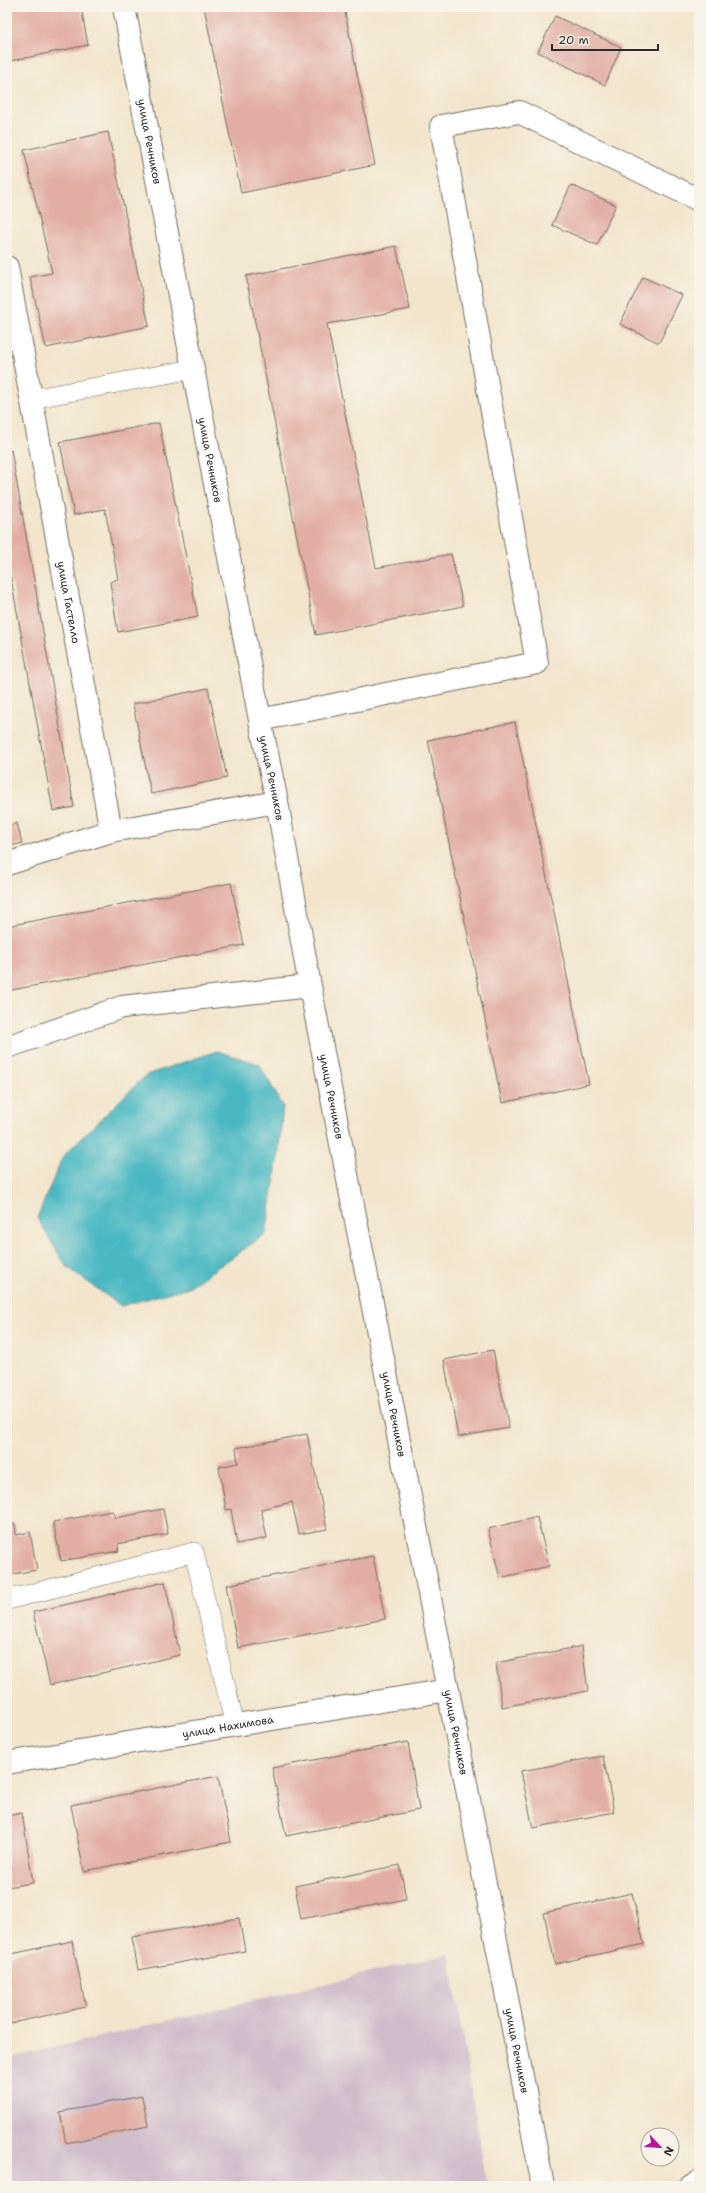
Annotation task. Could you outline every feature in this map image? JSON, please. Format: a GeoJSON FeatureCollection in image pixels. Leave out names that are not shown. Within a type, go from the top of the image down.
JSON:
{"type":"FeatureCollection","features":[{"type":"Feature","properties":{"kind":"street","name":"улица Речников"},"geometry":{"type":"LineString","coordinates":[[124,7],[260,720],[278,802],[310,986],[448,1690],[543,2186]]}},
{"type":"Feature","properties":{"kind":"street"},"geometry":{"type":"LineString","coordinates":[[260,720],[537,663],[441,126],[519,112],[699,200]]}},
{"type":"Feature","properties":{"kind":"street","name":"улица Гастелло"},"geometry":{"type":"LineString","coordinates":[[7,267],[111,831]]}},
{"type":"Feature","properties":{"kind":"street"},"geometry":{"type":"LineString","coordinates":[[7,864],[111,831],[278,802]]}},
{"type":"Feature","properties":{"kind":"street"},"geometry":{"type":"LineString","coordinates":[[7,1047],[122,1007],[310,986]]}},
{"type":"Feature","properties":{"kind":"street","name":"улица Нахимова"},"geometry":{"type":"LineString","coordinates":[[7,1763],[448,1690]]}},
{"type":"Feature","properties":{"kind":"street"},"geometry":{"type":"LineString","coordinates":[[691,2186],[699,2181]]}},
{"type":"Feature","properties":{"kind":"lane"},"geometry":{"type":"LineString","coordinates":[[31,399],[193,369]]}},
{"type":"Feature","properties":{"kind":"lane"},"geometry":{"type":"LineString","coordinates":[[7,1600],[194,1552],[235,1726]]}},
{"type":"Feature","properties":{"kind":"shaded area"},"geometry":{"type":"Polygon","coordinates":[[[449,1954],[487,2186],[7,2186],[7,2059],[449,1954]]]}},
{"type":"Feature","properties":{"kind":"water"},"geometry":{"type":"Polygon","coordinates":[[[217,1051],[259,1064],[283,1106],[278,1158],[266,1234],[189,1287],[121,1306],[66,1266],[37,1218],[63,1156],[146,1075],[217,1051]]]}},
{"type":"Feature","properties":{"kind":"building"},"geometry":{"type":"Polygon","coordinates":[[[7,7],[81,7],[88,45],[10,61],[7,43],[7,7]]]}},
{"type":"Feature","properties":{"kind":"building"},"geometry":{"type":"Polygon","coordinates":[[[204,7],[344,7],[375,165],[241,193],[204,7]]]}},
{"type":"Feature","properties":{"kind":"building"},"geometry":{"type":"Polygon","coordinates":[[[555,16],[621,47],[605,85],[538,52],[555,16]]]}},
{"type":"Feature","properties":{"kind":"building"},"geometry":{"type":"Polygon","coordinates":[[[108,132],[149,326],[46,348],[30,277],[52,273],[24,150],[108,132]]]}},
{"type":"Feature","properties":{"kind":"building"},"geometry":{"type":"Polygon","coordinates":[[[571,185],[616,205],[597,245],[552,225],[571,185]]]}},
{"type":"Feature","properties":{"kind":"building"},"geometry":{"type":"Polygon","coordinates":[[[396,246],[410,309],[327,324],[376,568],[451,554],[463,606],[316,635],[246,276],[396,246]]]}},
{"type":"Feature","properties":{"kind":"building"},"geometry":{"type":"Polygon","coordinates":[[[643,277],[682,295],[659,343],[620,324],[643,277]]]}},
{"type":"Feature","properties":{"kind":"building"},"geometry":{"type":"Polygon","coordinates":[[[159,423],[198,617],[118,632],[110,582],[118,579],[105,509],[74,515],[60,442],[159,423]]]}},
{"type":"Feature","properties":{"kind":"building"},"geometry":{"type":"Polygon","coordinates":[[[11,450],[74,807],[53,811],[7,556],[7,451],[11,450]]]}},
{"type":"Feature","properties":{"kind":"building"},"geometry":{"type":"Polygon","coordinates":[[[208,688],[227,778],[151,794],[133,704],[208,688]]]}},
{"type":"Feature","properties":{"kind":"building"},"geometry":{"type":"Polygon","coordinates":[[[515,722],[589,1084],[502,1103],[428,740],[515,722]]]}},
{"type":"Feature","properties":{"kind":"building"},"geometry":{"type":"Polygon","coordinates":[[[17,823],[22,843],[7,847],[7,826],[17,823]]]}},
{"type":"Feature","properties":{"kind":"building"},"geometry":{"type":"Polygon","coordinates":[[[231,883],[244,945],[7,991],[7,926],[231,883]]]}},
{"type":"Feature","properties":{"kind":"building"},"geometry":{"type":"Polygon","coordinates":[[[493,1350],[509,1428],[458,1437],[444,1360],[493,1350]]]}},
{"type":"Feature","properties":{"kind":"building"},"geometry":{"type":"Polygon","coordinates":[[[307,1434],[327,1529],[299,1534],[292,1502],[261,1509],[267,1538],[237,1544],[231,1509],[226,1510],[219,1467],[238,1463],[236,1448],[307,1434]]]}},
{"type":"Feature","properties":{"kind":"building"},"geometry":{"type":"Polygon","coordinates":[[[163,1509],[168,1534],[118,1544],[119,1551],[61,1561],[53,1522],[113,1511],[115,1518],[163,1509]]]}},
{"type":"Feature","properties":{"kind":"building"},"geometry":{"type":"Polygon","coordinates":[[[537,1517],[549,1566],[500,1578],[488,1529],[537,1517]]]}},
{"type":"Feature","properties":{"kind":"building"},"geometry":{"type":"Polygon","coordinates":[[[15,1524],[16,1535],[30,1532],[37,1570],[7,1575],[7,1525],[15,1524]]]}},
{"type":"Feature","properties":{"kind":"building"},"geometry":{"type":"Polygon","coordinates":[[[373,1556],[385,1619],[238,1648],[226,1585],[373,1556]]]}},
{"type":"Feature","properties":{"kind":"building"},"geometry":{"type":"Polygon","coordinates":[[[165,1582],[180,1655],[50,1685],[33,1612],[165,1582]]]}},
{"type":"Feature","properties":{"kind":"building"},"geometry":{"type":"Polygon","coordinates":[[[582,1646],[588,1691],[502,1707],[496,1663],[582,1646]]]}},
{"type":"Feature","properties":{"kind":"building"},"geometry":{"type":"Polygon","coordinates":[[[408,1742],[419,1810],[286,1836],[272,1768],[408,1742]]]}},
{"type":"Feature","properties":{"kind":"building"},"geometry":{"type":"Polygon","coordinates":[[[603,1756],[614,1812],[533,1828],[521,1771],[603,1756]]]}},
{"type":"Feature","properties":{"kind":"building"},"geometry":{"type":"Polygon","coordinates":[[[218,1776],[231,1842],[84,1871],[71,1805],[218,1776]]]}},
{"type":"Feature","properties":{"kind":"building"},"geometry":{"type":"Polygon","coordinates":[[[22,1813],[33,1883],[7,1887],[7,1816],[22,1813]]]}},
{"type":"Feature","properties":{"kind":"building"},"geometry":{"type":"Polygon","coordinates":[[[400,1865],[406,1899],[301,1919],[295,1886],[400,1865]]]}},
{"type":"Feature","properties":{"kind":"building"},"geometry":{"type":"Polygon","coordinates":[[[632,1893],[644,1944],[555,1964],[544,1913],[632,1893]]]}},
{"type":"Feature","properties":{"kind":"building"},"geometry":{"type":"Polygon","coordinates":[[[239,1918],[245,1951],[138,1970],[132,1937],[239,1918]]]}},
{"type":"Feature","properties":{"kind":"building"},"geometry":{"type":"Polygon","coordinates":[[[72,1941],[86,2007],[7,2024],[7,1955],[72,1941]]]}},
{"type":"Feature","properties":{"kind":"building"},"geometry":{"type":"Polygon","coordinates":[[[142,2096],[148,2126],[66,2143],[60,2112],[142,2096]]]}}]}
